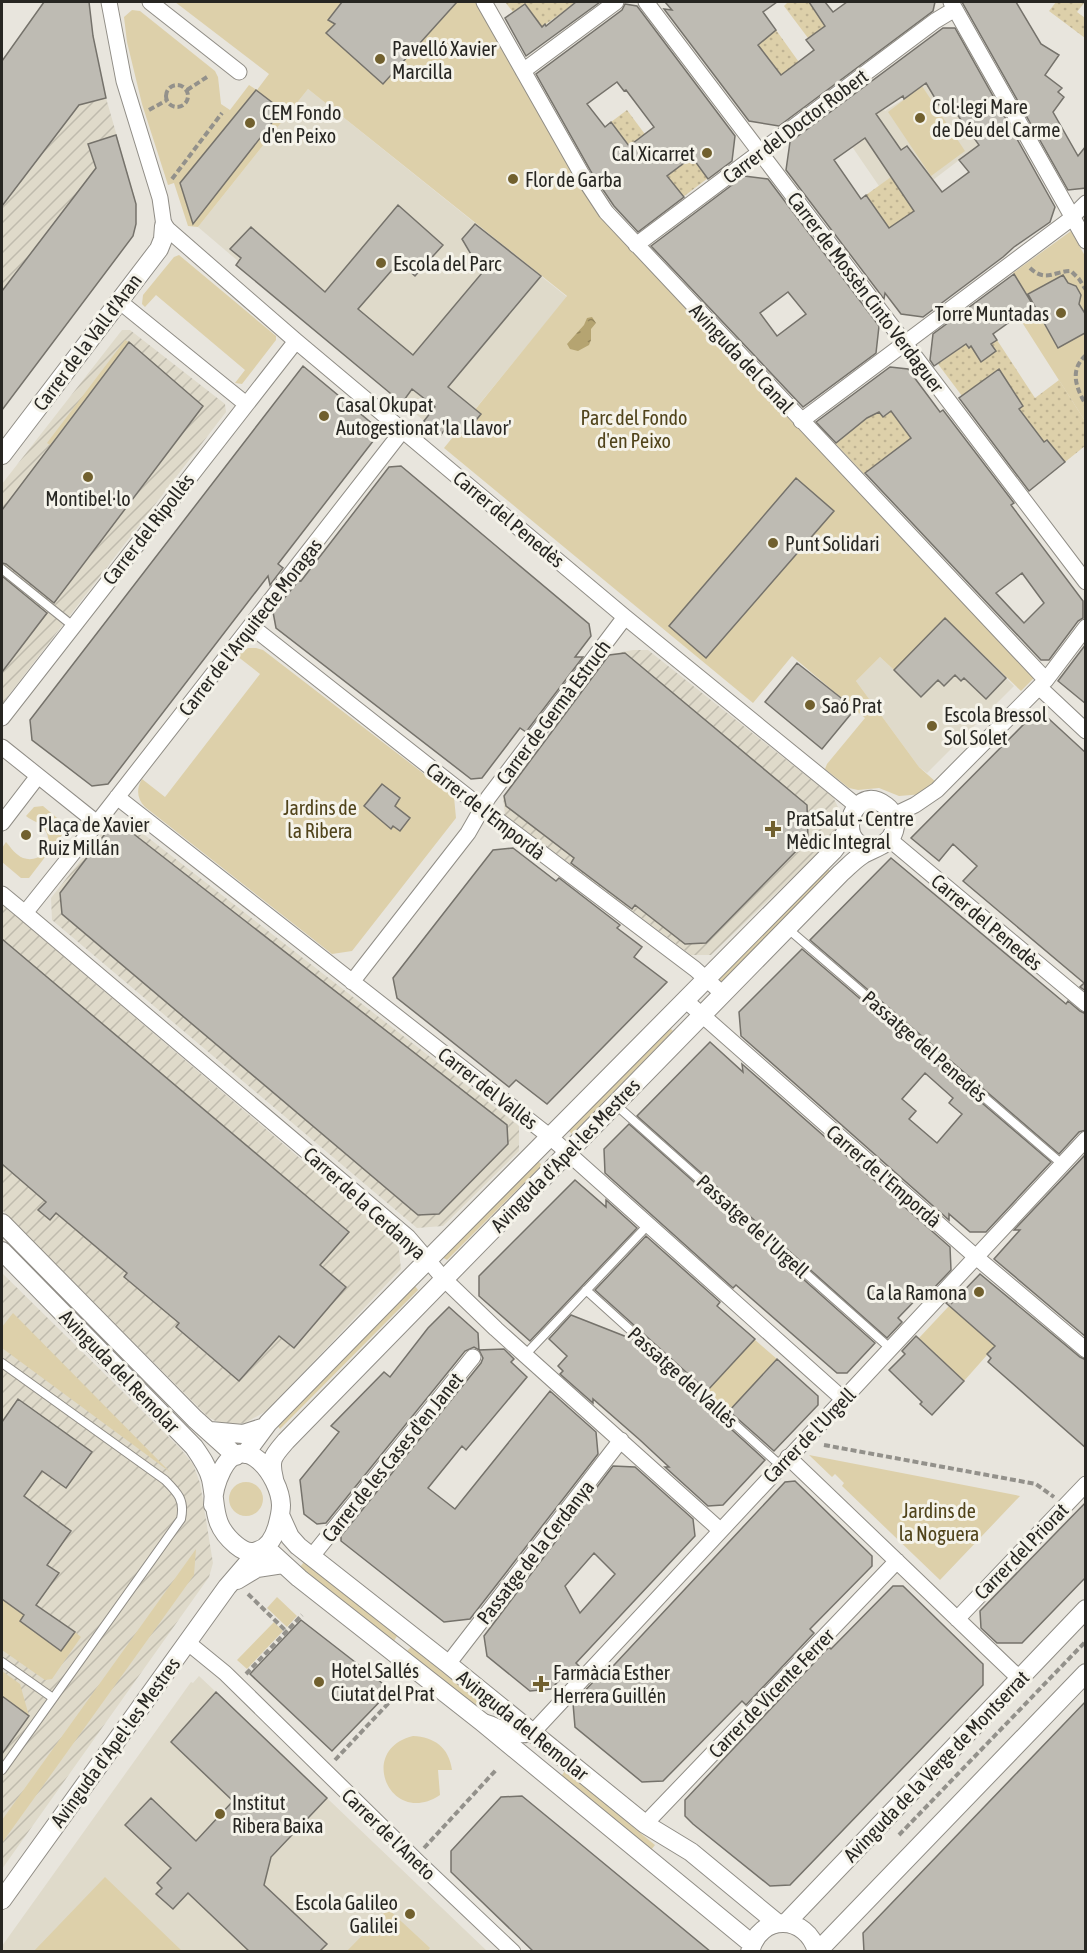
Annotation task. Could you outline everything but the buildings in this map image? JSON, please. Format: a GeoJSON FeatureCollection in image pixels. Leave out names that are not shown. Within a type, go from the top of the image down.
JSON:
{"type":"FeatureCollection","features":[{"type":"Feature","properties":{"kind":"street"},"geometry":{"type":"LineString","coordinates":[[109,2],[124,81],[160,198],[164,226]]}},
{"type":"Feature","properties":{"kind":"street"},"geometry":{"type":"LineString","coordinates":[[150,2],[238,72]]}},
{"type":"Feature","properties":{"kind":"street","name":"Avinguda del Canal"},"geometry":{"type":"LineString","coordinates":[[483,2],[585,180],[606,212],[1086,731]]}},
{"type":"Feature","properties":{"kind":"street"},"geometry":{"type":"LineString","coordinates":[[523,71],[616,2]]}},
{"type":"Feature","properties":{"kind":"street","name":"Carrer de Mossèn Cinto Verdaguer"},"geometry":{"type":"LineString","coordinates":[[646,2],[1086,582]]}},
{"type":"Feature","properties":{"kind":"street"},"geometry":{"type":"LineString","coordinates":[[953,5],[1086,241]]}},
{"type":"Feature","properties":{"kind":"street","name":"Carrer del Doctor Robert"},"geometry":{"type":"LineString","coordinates":[[636,245],[935,21],[953,5]]}},
{"type":"Feature","properties":{"kind":"street"},"geometry":{"type":"LineString","coordinates":[[801,421],[1072,217],[1086,203]]}},
{"type":"Feature","properties":{"kind":"street","name":"Carrer de la Vall d'Aran"},"geometry":{"type":"LineString","coordinates":[[2,455],[159,249],[164,226]]}},
{"type":"Feature","properties":{"kind":"street","name":"Carrer del Penedès"},"geometry":{"type":"LineString","coordinates":[[164,226],[296,341],[625,617],[857,806]]}},
{"type":"Feature","properties":{"kind":"street"},"geometry":{"type":"LineString","coordinates":[[119,301],[246,404]]}},
{"type":"Feature","properties":{"kind":"street","name":"Carrer del Ripollès"},"geometry":{"type":"LineString","coordinates":[[2,718],[296,341]]}},
{"type":"Feature","properties":{"kind":"street","name":"Carrer de l'Arquitecte Moragas"},"geometry":{"type":"LineString","coordinates":[[97,823],[403,430]]}},
{"type":"Feature","properties":{"kind":"street","name":"Carrer de Germà Estruch"},"geometry":{"type":"LineString","coordinates":[[352,982],[468,833],[497,786],[625,617]]}},
{"type":"Feature","properties":{"kind":"street","name":"Carrer de l'Empordà"},"geometry":{"type":"LineString","coordinates":[[251,626],[482,808],[706,978],[723,994]]}},
{"type":"Feature","properties":{"kind":"street"},"geometry":{"type":"LineString","coordinates":[[894,815],[915,805],[937,790],[1042,684],[1086,627]]}},
{"type":"Feature","properties":{"kind":"street"},"geometry":{"type":"LineString","coordinates":[[2,747],[97,823],[25,913],[2,894]]}},
{"type":"Feature","properties":{"kind":"street"},"geometry":{"type":"LineString","coordinates":[[2,823],[38,776]]}},
{"type":"Feature","properties":{"kind":"street","name":"Carrer del Vallès"},"geometry":{"type":"LineString","coordinates":[[117,797],[549,1136],[843,1399]]}},
{"type":"Feature","properties":{"kind":"street"},"geometry":{"type":"LineString","coordinates":[[849,825],[851,835],[861,844],[875,847],[885,842],[895,829],[894,815],[890,809],[878,802],[865,802],[857,806]]}},
{"type":"Feature","properties":{"kind":"street","name":"Avinguda d'Apel·les Mestres"},"geometry":{"type":"LineString","coordinates":[[240,1455],[549,1136],[833,851],[842,839],[849,825],[850,815],[857,806]]}},
{"type":"Feature","properties":{"kind":"street","name":"Carrer del Penedès"},"geometry":{"type":"LineString","coordinates":[[885,842],[1086,1004]]}},
{"type":"Feature","properties":{"kind":"street","name":"Avinguda d'Apel·les Mestres"},"geometry":{"type":"LineString","coordinates":[[274,1479],[271,1467],[272,1458],[283,1445],[787,928],[854,861],[885,842]]}},
{"type":"Feature","properties":{"kind":"street","name":"Carrer de la Cerdanya"},"geometry":{"type":"LineString","coordinates":[[25,913],[408,1237],[444,1279],[720,1530]]}},
{"type":"Feature","properties":{"kind":"street","name":"Carrer de l'Empordà"},"geometry":{"type":"LineString","coordinates":[[685,1000],[976,1257],[1086,1350]]}},
{"type":"Feature","properties":{"kind":"street","name":"Carrer de l'Urgell"},"geometry":{"type":"LineString","coordinates":[[533,1732],[1086,1139]]}},
{"type":"Feature","properties":{"kind":"street","name":"Avinguda del Remolar"},"geometry":{"type":"LineString","coordinates":[[2,1223],[195,1419],[240,1455],[254,1456],[260,1460],[274,1479],[279,1493],[280,1515],[270,1543],[250,1552],[242,1550],[224,1533],[213,1505],[211,1479],[206,1465],[194,1447],[2,1251]]}},
{"type":"Feature","properties":{"kind":"street","name":"Carrer de les Cases d'en Janet"},"geometry":{"type":"LineString","coordinates":[[312,1556],[473,1357]]}},
{"type":"Feature","properties":{"kind":"street","name":"Avinguda del Remolar"},"geometry":{"type":"LineString","coordinates":[[210,1431],[243,1434],[265,1427]]}},
{"type":"Feature","properties":{"kind":"street","name":"Passatge de la Cerdanya"},"geometry":{"type":"LineString","coordinates":[[448,1664],[621,1440]]}},
{"type":"Feature","properties":{"kind":"street"},"geometry":{"type":"LineString","coordinates":[[213,1505],[216,1483],[226,1463],[240,1455]]}},
{"type":"Feature","properties":{"kind":"street"},"geometry":{"type":"LineString","coordinates":[[784,1461],[897,1561],[1019,1678]]}},
{"type":"Feature","properties":{"kind":"street","name":"Carrer del Priorat"},"geometry":{"type":"LineString","coordinates":[[957,1619],[1086,1484]]}},
{"type":"Feature","properties":{"kind":"street","name":"Avinguda del Remolar"},"geometry":{"type":"LineString","coordinates":[[280,1515],[293,1542],[645,1824],[691,1852],[782,1923],[794,1924],[807,1932],[817,1952]]}},
{"type":"Feature","properties":{"kind":"street"},"geometry":{"type":"LineString","coordinates":[[224,1533],[232,1575],[228,1585]]}},
{"type":"Feature","properties":{"kind":"street","name":"Avinguda d'Apel·les Mestres"},"geometry":{"type":"LineString","coordinates":[[2,1900],[228,1585],[261,1549]]}},
{"type":"Feature","properties":{"kind":"street","name":"Avinguda del Remolar"},"geometry":{"type":"LineString","coordinates":[[261,1549],[482,1722],[751,1948]]}},
{"type":"Feature","properties":{"kind":"street","name":"Carrer de Vicente Ferrer"},"geometry":{"type":"LineString","coordinates":[[645,1824],[897,1561]]}},
{"type":"Feature","properties":{"kind":"street"},"geometry":{"type":"LineString","coordinates":[[228,1585],[257,1568],[283,1564]]}},
{"type":"Feature","properties":{"kind":"street","name":"Avinguda de la Verge de Montserrat"},"geometry":{"type":"LineString","coordinates":[[751,1948],[765,1928],[782,1923],[1086,1609]]}},
{"type":"Feature","properties":{"kind":"street","name":"Carrer de l'Aneto"},"geometry":{"type":"LineString","coordinates":[[187,1641],[225,1673],[513,1952]]}},
{"type":"Feature","properties":{"kind":"street"},"geometry":{"type":"LineString","coordinates":[[817,1952],[1086,1673]]}},
{"type":"Feature","properties":{"kind":"street"},"geometry":{"type":"LineString","coordinates":[[482,1722],[496,1725],[518,1736],[533,1732]]}},
{"type":"Feature","properties":{"kind":"lane"},"geometry":{"type":"LineString","coordinates":[[2,569],[73,626]]}},
{"type":"Feature","properties":{"kind":"lane","name":"Passatge del Penedès"},"geometry":{"type":"LineString","coordinates":[[787,928],[1062,1164]]}},
{"type":"Feature","properties":{"kind":"lane","name":"Passatge de l'Urgell"},"geometry":{"type":"LineString","coordinates":[[615,1104],[891,1349]]}},
{"type":"Feature","properties":{"kind":"lane"},"geometry":{"type":"LineString","coordinates":[[525,1355],[648,1225]]}},
{"type":"Feature","properties":{"kind":"lane","name":"Passatge del Vallès"},"geometry":{"type":"LineString","coordinates":[[586,1290],[784,1461]]}},
{"type":"Feature","properties":{"kind":"lane"},"geometry":{"type":"LineString","coordinates":[[2,1363],[165,1480],[176,1491],[183,1506],[181,1519],[2,1770]]}},
{"type":"Feature","properties":{"kind":"lane"},"geometry":{"type":"LineString","coordinates":[[2,1662],[53,1698]]}},
{"type":"Feature","properties":{"kind":"path"},"geometry":{"type":"LineString","coordinates":[[187,90],[207,77]]}},
{"type":"Feature","properties":{"kind":"path"},"geometry":{"type":"LineString","coordinates":[[171,86],[183,86],[187,90],[188,96],[182,106],[176,107],[166,100],[167,90],[171,86]]}},
{"type":"Feature","properties":{"kind":"path"},"geometry":{"type":"LineString","coordinates":[[147,111],[166,100]]}},
{"type":"Feature","properties":{"kind":"path"},"geometry":{"type":"LineString","coordinates":[[170,180],[222,113]]}},
{"type":"Feature","properties":{"kind":"path"},"geometry":{"type":"LineString","coordinates":[[1026,264],[1033,272],[1050,277],[1071,271],[1086,290]]}},
{"type":"Feature","properties":{"kind":"path"},"geometry":{"type":"LineString","coordinates":[[1085,404],[1075,381],[1078,363],[1086,355]]}},
{"type":"Feature","properties":{"kind":"path"},"geometry":{"type":"LineString","coordinates":[[817,1444],[1036,1484],[1055,1498]]}},
{"type":"Feature","properties":{"kind":"path"},"geometry":{"type":"LineString","coordinates":[[248,1594],[286,1631]]}},
{"type":"Feature","properties":{"kind":"path"},"geometry":{"type":"LineString","coordinates":[[246,1674],[302,1615]]}},
{"type":"Feature","properties":{"kind":"path"},"geometry":{"type":"LineString","coordinates":[[893,1840],[1086,1641]]}},
{"type":"Feature","properties":{"kind":"path"},"geometry":{"type":"LineString","coordinates":[[334,1761],[399,1692]]}},
{"type":"Feature","properties":{"kind":"path"},"geometry":{"type":"LineString","coordinates":[[424,1848],[496,1770]]}},
{"type":"Feature","properties":{"kind":"shaded area"},"geometry":{"type":"Polygon","coordinates":[[[44,2],[89,2],[93,36],[106,98],[135,199],[136,224],[130,240],[2,410],[2,61],[44,2]]]}},
{"type":"Feature","properties":{"kind":"shaded area","name":"Col·legi Mare de Déu del Carme"},"geometry":{"type":"Polygon","coordinates":[[[961,37],[1009,122],[933,180],[905,197],[891,178],[879,186],[829,113],[866,85],[885,111],[904,99],[896,86],[961,37]]]}},
{"type":"Feature","properties":{"kind":"shaded area","name":"Escola del Parc"},"geometry":{"type":"Polygon","coordinates":[[[308,89],[567,297],[458,430],[449,423],[441,435],[236,265],[238,261],[198,227],[308,89]]]}},
{"type":"Feature","properties":{"kind":"shaded area","name":"Montibel·lo"},"geometry":{"type":"Polygon","coordinates":[[[122,330],[130,330],[225,404],[226,412],[2,704],[2,484],[122,330]]]}},
{"type":"Feature","properties":{"kind":"shaded area","name":"Escola Bressol Sol Solet"},"geometry":{"type":"Polygon","coordinates":[[[945,618],[1014,686],[927,773],[919,767],[856,681],[880,657],[894,670],[945,618]]]}},
{"type":"Feature","properties":{"kind":"shaded area"},"geometry":{"type":"Polygon","coordinates":[[[648,650],[833,797],[839,809],[840,828],[834,838],[711,955],[691,955],[505,815],[503,797],[612,654],[648,650]]]}},
{"type":"Feature","properties":{"kind":"shaded area"},"geometry":{"type":"Polygon","coordinates":[[[128,822],[519,1126],[519,1151],[443,1226],[417,1228],[52,920],[51,898],[110,823],[128,822]]]}},
{"type":"Feature","properties":{"kind":"shaded area"},"geometry":{"type":"Polygon","coordinates":[[[2,904],[398,1242],[401,1269],[268,1410],[245,1423],[225,1426],[208,1417],[2,1210],[2,904]]]}},
{"type":"Feature","properties":{"kind":"shaded area"},"geometry":{"type":"Polygon","coordinates":[[[2,1273],[180,1448],[193,1464],[200,1483],[213,1563],[209,1577],[2,1869],[2,1273]]]}},
{"type":"Feature","properties":{"kind":"shaded area","name":"Institut Ribera Baixa"},"geometry":{"type":"Polygon","coordinates":[[[199,1676],[487,1951],[2,1952],[2,1946],[191,1682],[193,1683],[199,1676]]]}},
{"type":"Feature","properties":{"kind":"green space","name":"Parc del Fondo d'en Peixo"},"geometry":{"type":"Polygon","coordinates":[[[175,2],[491,2],[591,182],[612,209],[1037,675],[1021,691],[945,618],[894,670],[880,657],[856,681],[919,767],[936,782],[923,794],[899,796],[879,788],[858,790],[849,788],[825,769],[865,718],[792,656],[753,703],[444,448],[567,296],[308,89],[198,227],[188,226],[174,183],[168,185],[142,104],[127,42],[124,17],[132,10],[140,11],[215,71],[218,77],[221,104],[230,110],[249,85],[257,90],[269,74],[175,2]],[[775,503],[669,626],[706,657],[833,511],[775,503]]]}},
{"type":"Feature","properties":{"kind":"green space"},"geometry":{"type":"Polygon","coordinates":[[[505,2],[572,2],[574,4],[539,29],[525,4],[513,12],[505,2]]]}},
{"type":"Feature","properties":{"kind":"green space"},"geometry":{"type":"Polygon","coordinates":[[[788,2],[813,2],[811,3],[825,26],[808,38],[784,6],[788,2]]]}},
{"type":"Feature","properties":{"kind":"green space"},"geometry":{"type":"Polygon","coordinates":[[[1056,2],[1085,2],[1077,12],[1085,18],[1085,38],[1049,11],[1056,2]]]}},
{"type":"Feature","properties":{"kind":"green space"},"geometry":{"type":"Polygon","coordinates":[[[776,30],[801,65],[783,78],[771,62],[754,48],[776,30]]]}},
{"type":"Feature","properties":{"kind":"green space"},"geometry":{"type":"Polygon","coordinates":[[[922,86],[965,151],[931,176],[888,112],[922,86]]]}},
{"type":"Feature","properties":{"kind":"green space"},"geometry":{"type":"Polygon","coordinates":[[[627,110],[650,141],[636,140],[625,149],[611,122],[627,110]]]}},
{"type":"Feature","properties":{"kind":"green space"},"geometry":{"type":"Polygon","coordinates":[[[692,157],[708,178],[683,197],[665,173],[692,157]]]}},
{"type":"Feature","properties":{"kind":"green space"},"geometry":{"type":"Polygon","coordinates":[[[891,177],[905,197],[928,215],[901,235],[894,225],[889,228],[866,195],[891,177]]]}},
{"type":"Feature","properties":{"kind":"green space"},"geometry":{"type":"Polygon","coordinates":[[[1071,231],[1085,256],[1085,315],[1078,302],[1081,295],[1076,286],[1069,285],[1063,275],[1041,287],[1050,304],[1037,312],[1058,348],[1085,333],[1085,421],[1018,316],[1033,305],[1013,273],[1071,231]]]}},
{"type":"Feature","properties":{"kind":"green space"},"geometry":{"type":"Polygon","coordinates":[[[179,255],[276,336],[276,340],[242,384],[235,383],[245,370],[156,295],[145,307],[142,304],[143,295],[174,257],[179,255]]]}},
{"type":"Feature","properties":{"kind":"green space"},"geometry":{"type":"Polygon","coordinates":[[[125,340],[129,342],[50,445],[47,443],[125,340]]]}},
{"type":"Feature","properties":{"kind":"green space"},"geometry":{"type":"Polygon","coordinates":[[[997,340],[1035,398],[1059,380],[1085,421],[1085,446],[1065,462],[1047,440],[1034,450],[1033,428],[1019,409],[1023,406],[999,369],[962,396],[938,364],[966,344],[968,348],[971,346],[981,362],[996,351],[991,344],[997,340]]]}},
{"type":"Feature","properties":{"kind":"green space"},"geometry":{"type":"Polygon","coordinates":[[[878,410],[883,417],[893,410],[894,416],[911,438],[864,474],[835,443],[878,410]]]}},
{"type":"Feature","properties":{"kind":"green space","name":"Jardins de la Ribera"},"geometry":{"type":"Polygon","coordinates":[[[248,648],[263,650],[454,797],[456,818],[352,951],[332,954],[145,807],[139,797],[139,786],[142,779],[165,797],[260,674],[237,656],[248,648]]]}},
{"type":"Feature","properties":{"kind":"green space"},"geometry":{"type":"Polygon","coordinates":[[[43,806],[63,823],[65,831],[29,878],[21,878],[2,862],[2,848],[6,842],[23,858],[41,856],[47,847],[48,836],[41,825],[26,816],[34,807],[43,806]]]}},
{"type":"Feature","properties":{"kind":"green space"},"geometry":{"type":"Polygon","coordinates":[[[827,868],[831,872],[722,982],[718,982],[717,977],[827,868]]]}},
{"type":"Feature","properties":{"kind":"green space"},"geometry":{"type":"Polygon","coordinates":[[[669,1027],[673,1031],[572,1134],[568,1130],[669,1027]]]}},
{"type":"Feature","properties":{"kind":"green space"},"geometry":{"type":"Polygon","coordinates":[[[537,1160],[542,1165],[447,1260],[442,1257],[537,1160]]]}},
{"type":"Feature","properties":{"kind":"green space"},"geometry":{"type":"Polygon","coordinates":[[[415,1286],[418,1290],[280,1429],[277,1425],[415,1286]]]}},
{"type":"Feature","properties":{"kind":"green space"},"geometry":{"type":"Polygon","coordinates":[[[949,1306],[995,1346],[964,1381],[919,1338],[949,1306]]]}},
{"type":"Feature","properties":{"kind":"green space"},"geometry":{"type":"Polygon","coordinates":[[[13,1313],[170,1472],[2,1348],[2,1327],[13,1313]]]}},
{"type":"Feature","properties":{"kind":"green space"},"geometry":{"type":"Polygon","coordinates":[[[754,1339],[777,1359],[729,1411],[706,1391],[754,1339]]]}},
{"type":"Feature","properties":{"kind":"green space","name":"Jardins de la Noguera"},"geometry":{"type":"Polygon","coordinates":[[[809,1455],[1020,1496],[940,1580],[842,1486],[844,1483],[835,1474],[832,1477],[809,1455]]]}},
{"type":"Feature","properties":{"kind":"green space"},"geometry":{"type":"Polygon","coordinates":[[[246,1482],[258,1487],[263,1499],[258,1511],[246,1516],[234,1511],[229,1499],[234,1487],[246,1482]]]}},
{"type":"Feature","properties":{"kind":"green space"},"geometry":{"type":"Polygon","coordinates":[[[196,1549],[194,1575],[2,1843],[2,1820],[196,1549]]]}},
{"type":"Feature","properties":{"kind":"green space"},"geometry":{"type":"Polygon","coordinates":[[[304,1562],[397,1636],[394,1641],[300,1567],[304,1562]]]}},
{"type":"Feature","properties":{"kind":"green space"},"geometry":{"type":"Polygon","coordinates":[[[277,1597],[297,1616],[287,1627],[267,1608],[277,1597]]]}},
{"type":"Feature","properties":{"kind":"green space"},"geometry":{"type":"Polygon","coordinates":[[[2,1599],[24,1615],[20,1621],[61,1651],[75,1632],[81,1637],[52,1679],[45,1680],[2,1650],[2,1599]]]}},
{"type":"Feature","properties":{"kind":"green space"},"geometry":{"type":"Polygon","coordinates":[[[274,1622],[283,1631],[247,1669],[237,1660],[274,1622]]]}},
{"type":"Feature","properties":{"kind":"green space"},"geometry":{"type":"Polygon","coordinates":[[[411,1647],[480,1702],[477,1707],[407,1651],[411,1647]]]}},
{"type":"Feature","properties":{"kind":"green space"},"geometry":{"type":"Polygon","coordinates":[[[2,1671],[20,1684],[29,1716],[2,1696],[2,1671]]]}},
{"type":"Feature","properties":{"kind":"green space"},"geometry":{"type":"Polygon","coordinates":[[[413,1736],[428,1738],[444,1749],[452,1770],[438,1770],[440,1795],[422,1803],[407,1802],[395,1795],[387,1783],[384,1770],[386,1756],[396,1744],[413,1736]]]}},
{"type":"Feature","properties":{"kind":"green space"},"geometry":{"type":"Polygon","coordinates":[[[565,1771],[655,1845],[651,1850],[562,1775],[565,1771]]]}},
{"type":"Feature","properties":{"kind":"green space"},"geometry":{"type":"Polygon","coordinates":[[[105,1877],[182,1951],[34,1951],[105,1877]]]}},
{"type":"Feature","properties":{"kind":"green space"},"geometry":{"type":"Polygon","coordinates":[[[388,1909],[430,1948],[427,1952],[347,1951],[388,1909]]]}},
{"type":"Feature","properties":{"kind":"water"},"geometry":{"type":"Polygon","coordinates":[[[592,317],[596,323],[591,329],[589,345],[578,351],[570,349],[567,344],[584,325],[587,318],[592,317]]]}},
{"type":"Feature","properties":{"kind":"place","name":"Pavelló Xavier Marcilla"},"geometry":{"type":"Point","coordinates":[380,59]}},
{"type":"Feature","properties":{"kind":"place","name":"Col·legi Mare de Déu del Carme"},"geometry":{"type":"Point","coordinates":[920,118]}},
{"type":"Feature","properties":{"kind":"place","name":"CEM Fondo d'en Peixo"},"geometry":{"type":"Point","coordinates":[250,123]}},
{"type":"Feature","properties":{"kind":"place","name":"Cal Xicarret"},"geometry":{"type":"Point","coordinates":[707,153]}},
{"type":"Feature","properties":{"kind":"place","name":"Flor de Garba"},"geometry":{"type":"Point","coordinates":[513,179]}},
{"type":"Feature","properties":{"kind":"place","name":"Escola del Parc"},"geometry":{"type":"Point","coordinates":[381,263]}},
{"type":"Feature","properties":{"kind":"place","name":"Torre Muntadas"},"geometry":{"type":"Point","coordinates":[1061,313]}},
{"type":"Feature","properties":{"kind":"place","name":"Casal Okupat Autogestionat 'la Llavor'"},"geometry":{"type":"Point","coordinates":[324,416]}},
{"type":"Feature","properties":{"kind":"place","name":"Montibel·lo"},"geometry":{"type":"Point","coordinates":[88,477]}},
{"type":"Feature","properties":{"kind":"place","name":"Punt Solidari"},"geometry":{"type":"Point","coordinates":[773,543]}},
{"type":"Feature","properties":{"kind":"place","name":"Saó Prat"},"geometry":{"type":"Point","coordinates":[810,705]}},
{"type":"Feature","properties":{"kind":"place","name":"Escola Bressol Sol Solet"},"geometry":{"type":"Point","coordinates":[932,726]}},
{"type":"Feature","properties":{"kind":"place","name":"PratSalut - Centre Mèdic Integral"},"geometry":{"type":"Point","coordinates":[773,829]}},
{"type":"Feature","properties":{"kind":"place","name":"Plaça de Xavier Ruiz Millán"},"geometry":{"type":"Point","coordinates":[26,835]}},
{"type":"Feature","properties":{"kind":"place","name":"Ca la Ramona"},"geometry":{"type":"Point","coordinates":[979,1292]}},
{"type":"Feature","properties":{"kind":"place","name":"Hotel Sallés Ciutat del Prat"},"geometry":{"type":"Point","coordinates":[319,1682]}},
{"type":"Feature","properties":{"kind":"place","name":"Farmàcia Esther Herrera Guillén"},"geometry":{"type":"Point","coordinates":[541,1684]}},
{"type":"Feature","properties":{"kind":"place","name":"Institut Ribera Baixa"},"geometry":{"type":"Point","coordinates":[220,1814]}},
{"type":"Feature","properties":{"kind":"place","name":"Escola Galileo Galilei"},"geometry":{"type":"Point","coordinates":[410,1914]}}]}
